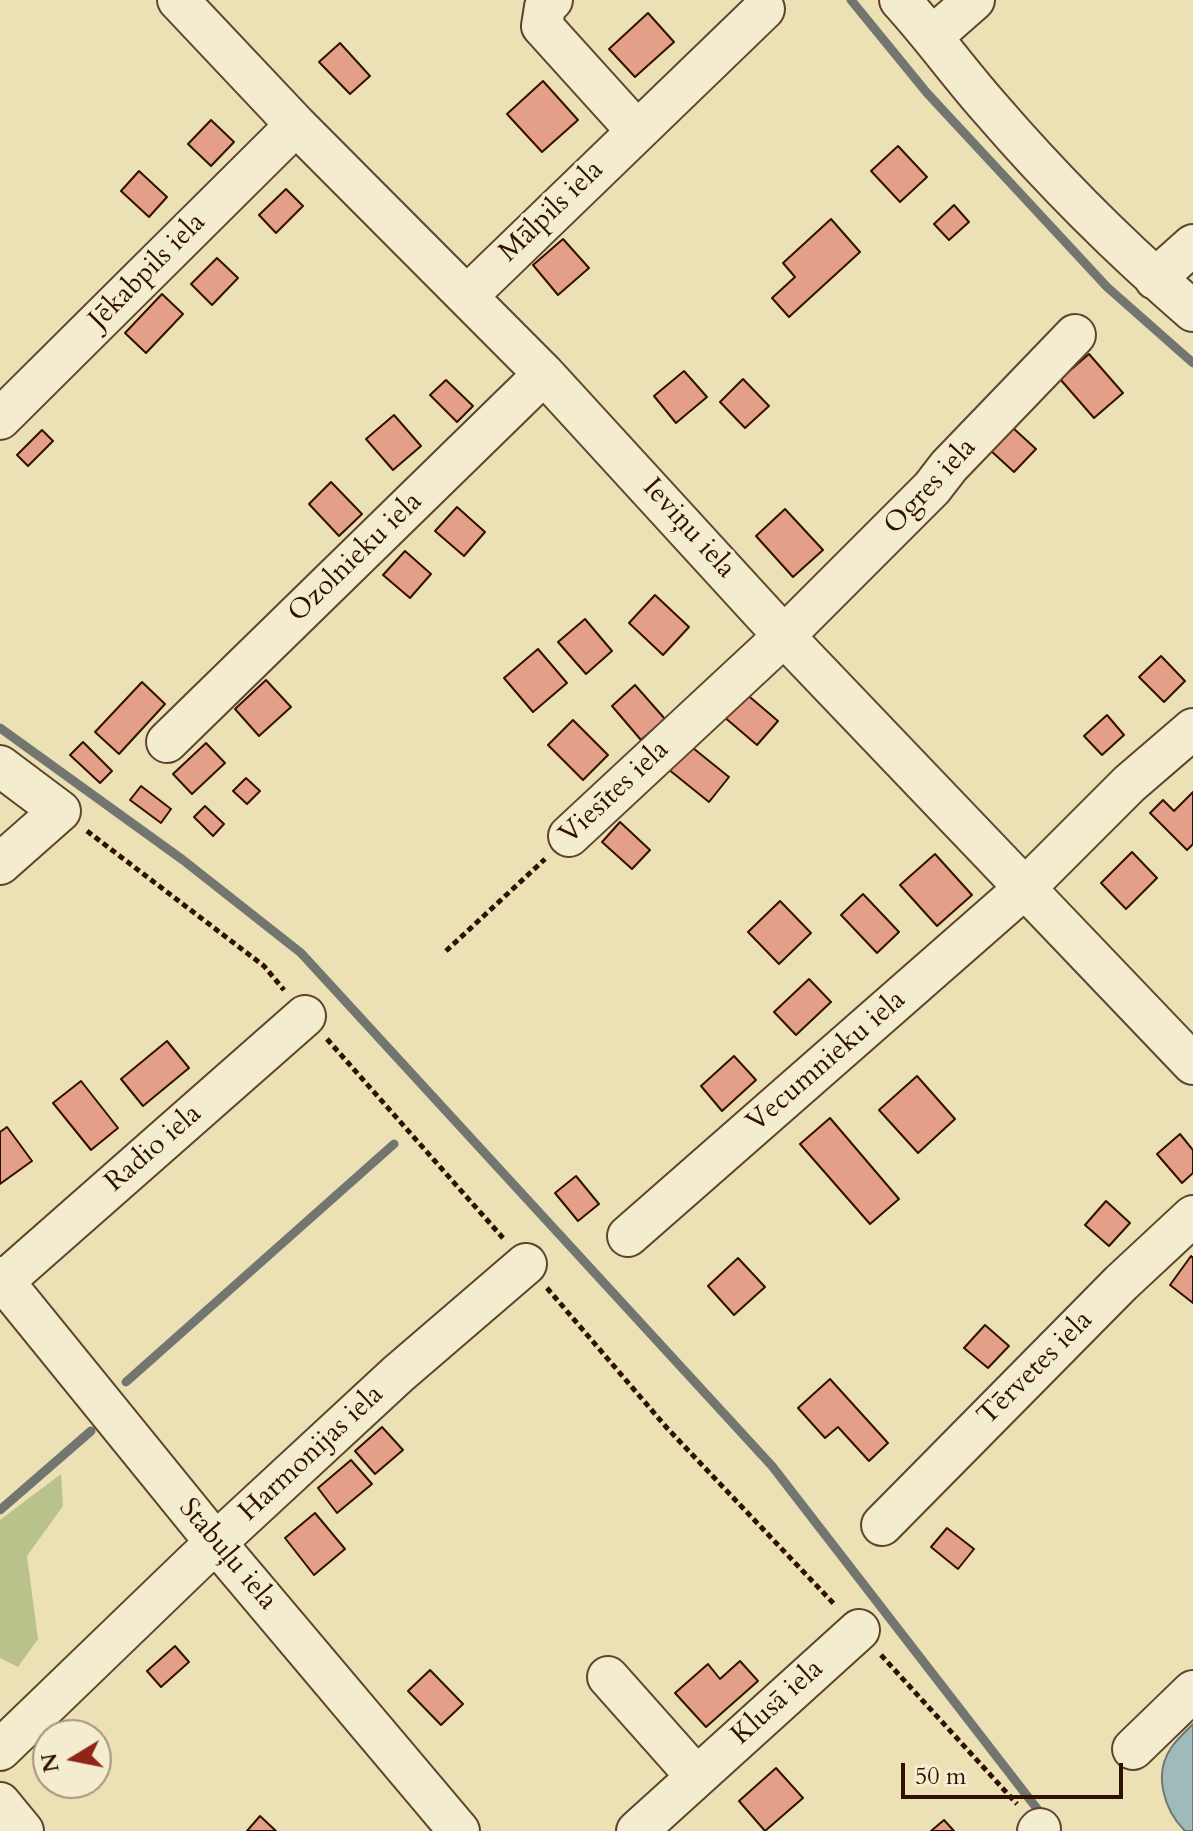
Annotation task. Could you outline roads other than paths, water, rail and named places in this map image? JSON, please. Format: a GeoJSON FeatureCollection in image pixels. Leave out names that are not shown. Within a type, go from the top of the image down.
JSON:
{"type":"FeatureCollection","features":[{"type":"Feature","properties":{"kind":"street","name":"Ieviņu iela"},"geometry":{"type":"LineString","coordinates":[[178,0],[296,125],[544,374],[784,636],[1193,1064]]}},
{"type":"Feature","properties":{"kind":"street"},"geometry":{"type":"LineString","coordinates":[[552,0],[545,7],[542,26],[636,130]]}},
{"type":"Feature","properties":{"kind":"street"},"geometry":{"type":"LineString","coordinates":[[900,0],[1037,160],[1155,279],[1193,311]]}},
{"type":"Feature","properties":{"kind":"street"},"geometry":{"type":"LineString","coordinates":[[933,36],[974,0]]}},
{"type":"Feature","properties":{"kind":"street","name":"Mālpils iela"},"geometry":{"type":"LineString","coordinates":[[468,295],[764,9]]}},
{"type":"Feature","properties":{"kind":"street","name":"Jēkabpils iela"},"geometry":{"type":"LineString","coordinates":[[0,419],[296,125]]}},
{"type":"Feature","properties":{"kind":"street"},"geometry":{"type":"LineString","coordinates":[[1155,279],[1193,245]]}},
{"type":"Feature","properties":{"kind":"street","name":"Ogres iela"},"geometry":{"type":"LineString","coordinates":[[784,636],[932,488],[949,466],[1075,335]]}},
{"type":"Feature","properties":{"kind":"street","name":"Ozolnieku iela"},"geometry":{"type":"LineString","coordinates":[[167,742],[544,374]]}},
{"type":"Feature","properties":{"kind":"street","name":"Viesītes iela"},"geometry":{"type":"LineString","coordinates":[[569,836],[784,636]]}},
{"type":"Feature","properties":{"kind":"street","name":"Vecumnieku iela"},"geometry":{"type":"LineString","coordinates":[[628,1236],[1026,887],[1129,784],[1193,729]]}},
{"type":"Feature","properties":{"kind":"street"},"geometry":{"type":"LineString","coordinates":[[0,766],[60,811],[0,864]]}},
{"type":"Feature","properties":{"kind":"street","name":"Radio iela"},"geometry":{"type":"LineString","coordinates":[[2,1279],[305,1016]]}},
{"type":"Feature","properties":{"kind":"street","name":"Tērvetes iela"},"geometry":{"type":"LineString","coordinates":[[882,1525],[1121,1283],[1193,1216]]}},
{"type":"Feature","properties":{"kind":"street","name":"Harmonijas iela"},"geometry":{"type":"LineString","coordinates":[[0,1750],[398,1374],[526,1264]]}},
{"type":"Feature","properties":{"kind":"street","name":"Stabuļu iela"},"geometry":{"type":"LineString","coordinates":[[2,1279],[216,1543],[459,1831]]}},
{"type":"Feature","properties":{"kind":"street","name":"Klusā iela"},"geometry":{"type":"LineString","coordinates":[[637,1831],[859,1630]]}},
{"type":"Feature","properties":{"kind":"street"},"geometry":{"type":"LineString","coordinates":[[608,1677],[696,1776]]}},
{"type":"Feature","properties":{"kind":"street"},"geometry":{"type":"LineString","coordinates":[[1133,1749],[1193,1691]]}},
{"type":"Feature","properties":{"kind":"street"},"geometry":{"type":"LineString","coordinates":[[0,1803],[23,1831]]}},
{"type":"Feature","properties":{"kind":"water"},"geometry":{"type":"Polygon","coordinates":[[[1193,1724],[1193,1831],[1185,1831],[1171,1813],[1162,1780],[1171,1748],[1193,1724]]]}},
{"type":"Feature","properties":{"kind":"waterway"},"geometry":{"type":"LineString","coordinates":[[851,0],[927,93],[1107,287],[1193,363]]}},
{"type":"Feature","properties":{"kind":"waterway"},"geometry":{"type":"LineString","coordinates":[[0,728],[183,860],[301,953],[772,1466],[1045,1819]]}},
{"type":"Feature","properties":{"kind":"waterway"},"geometry":{"type":"LineString","coordinates":[[126,1382],[394,1144]]}},
{"type":"Feature","properties":{"kind":"waterway"},"geometry":{"type":"LineString","coordinates":[[0,1510],[91,1431]]}}]}
